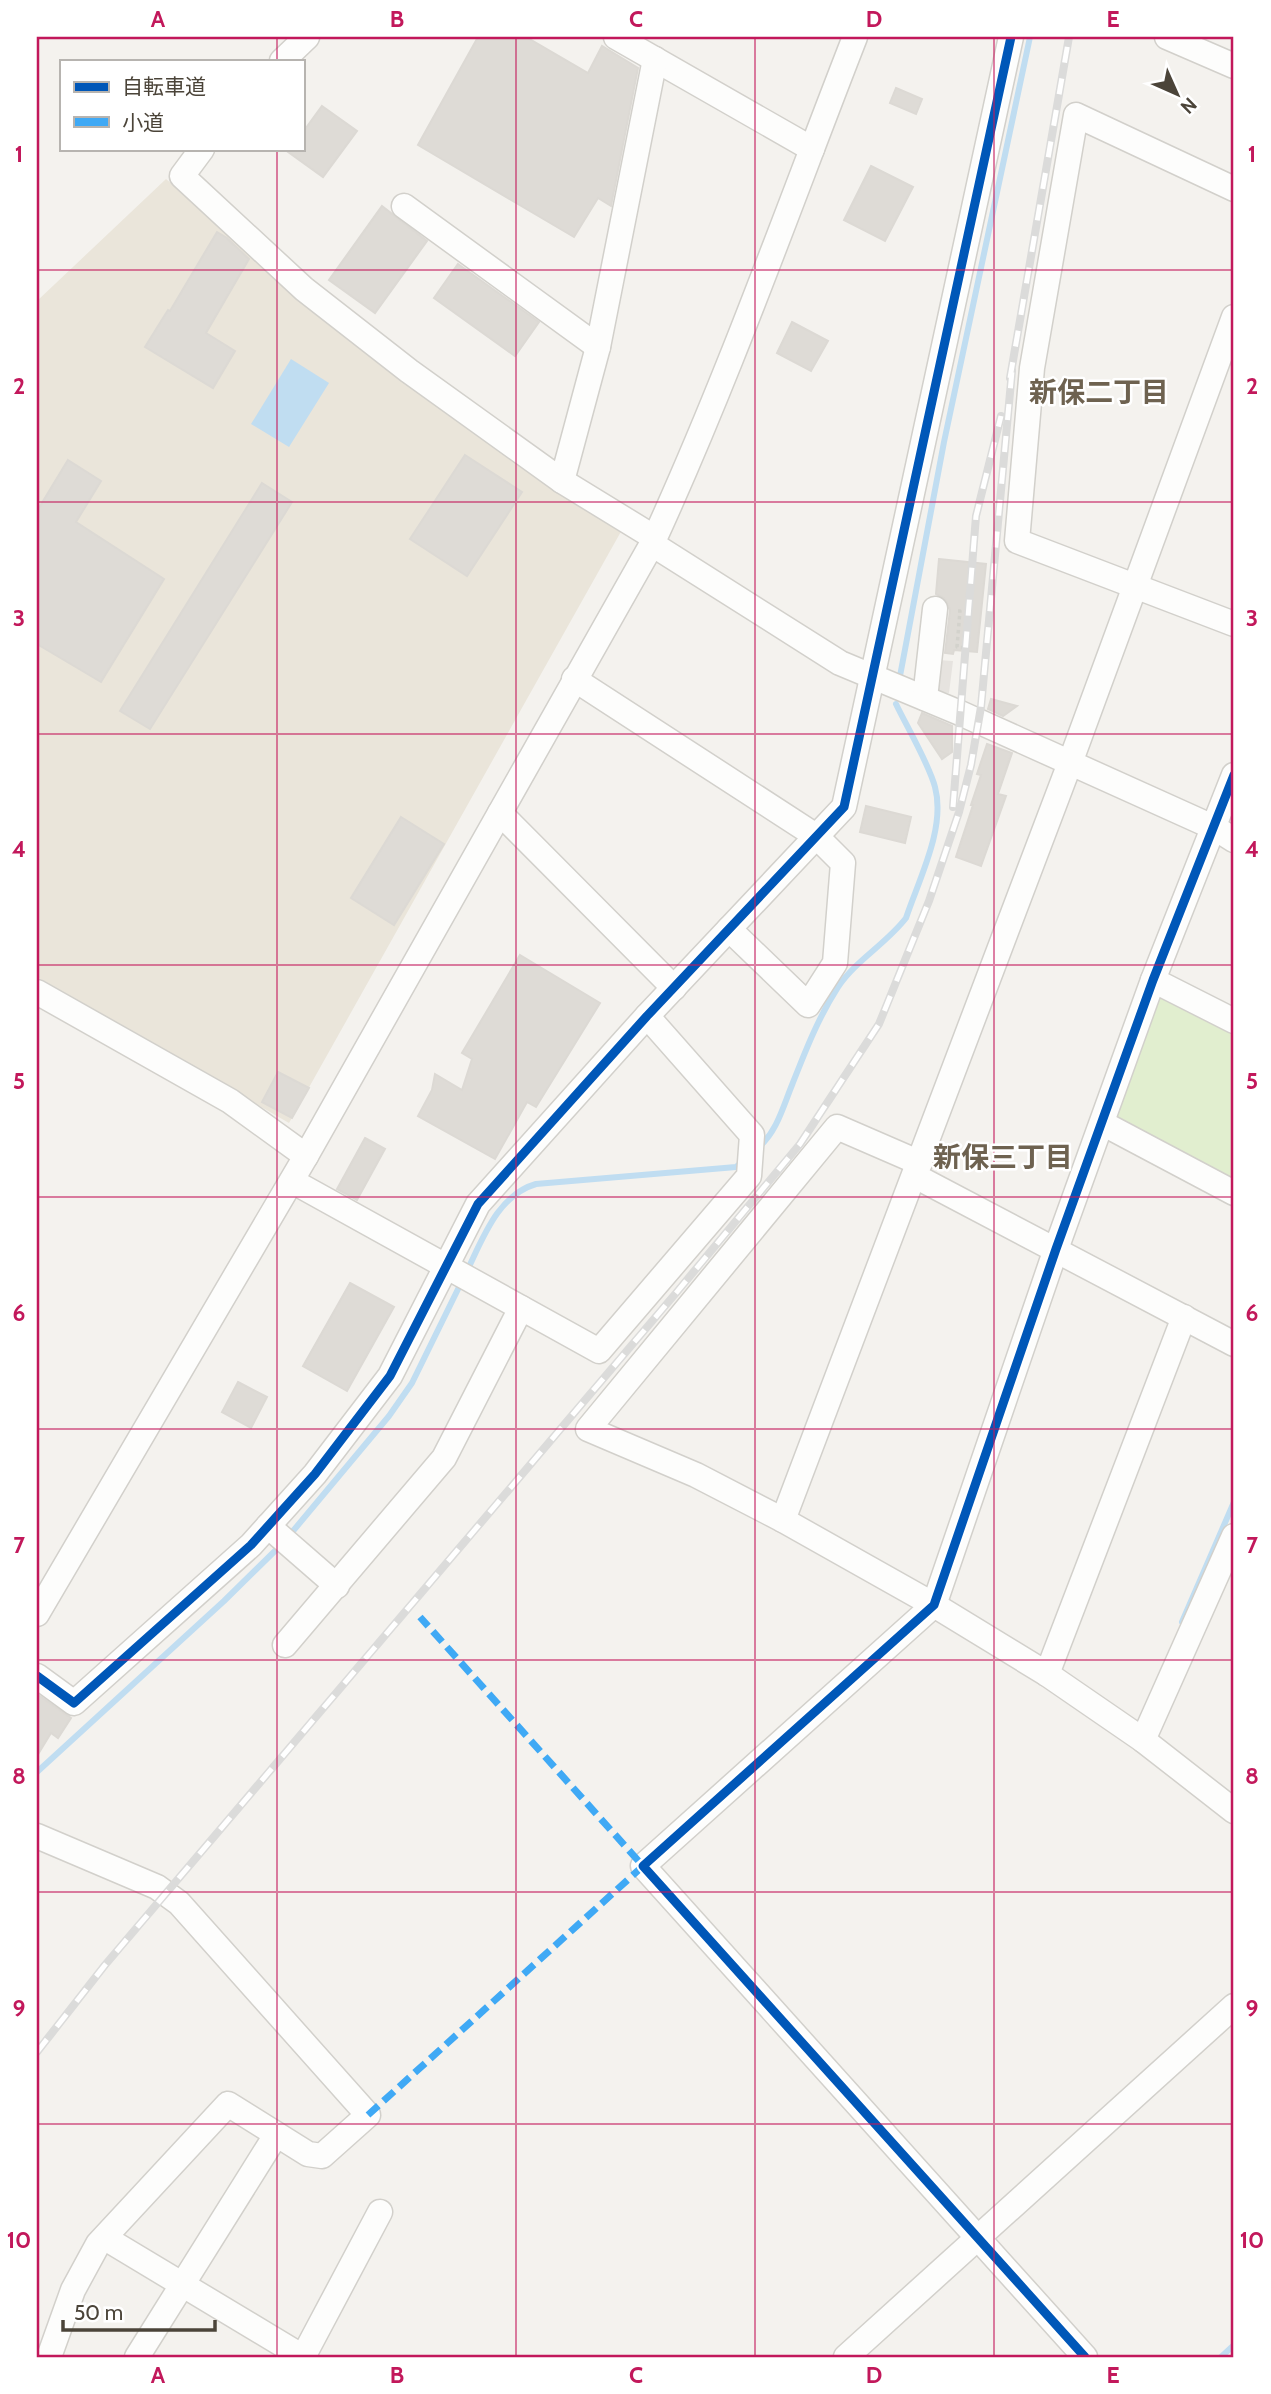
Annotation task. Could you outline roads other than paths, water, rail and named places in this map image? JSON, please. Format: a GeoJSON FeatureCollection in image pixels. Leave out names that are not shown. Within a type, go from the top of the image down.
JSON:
{"type":"FeatureCollection","features":[{"type":"Feature","properties":{"kind":"street"},"geometry":{"type":"LineString","coordinates":[[283,60],[307,37]]}},
{"type":"Feature","properties":{"kind":"street"},"geometry":{"type":"LineString","coordinates":[[616,37],[812,149]]}},
{"type":"Feature","properties":{"kind":"street"},"geometry":{"type":"LineString","coordinates":[[37,1614],[292,1181],[654,541],[706,422],[855,37]]}},
{"type":"Feature","properties":{"kind":"street"},"geometry":{"type":"LineString","coordinates":[[37,1676],[74,1703],[251,1545],[315,1474],[390,1376],[478,1204],[648,1016],[844,807],[1011,37]]}},
{"type":"Feature","properties":{"kind":"street"},"geometry":{"type":"LineString","coordinates":[[1167,37],[1234,66]]}},
{"type":"Feature","properties":{"kind":"street"},"geometry":{"type":"LineString","coordinates":[[562,481],[598,347],[655,59]]}},
{"type":"Feature","properties":{"kind":"street"},"geometry":{"type":"LineString","coordinates":[[1232,617],[1017,541],[1032,368],[1076,115],[1234,189]]}},
{"type":"Feature","properties":{"kind":"street"},"geometry":{"type":"LineString","coordinates":[[201,150],[182,176],[304,289],[409,371],[562,481],[840,663],[925,698],[1224,834]]}},
{"type":"Feature","properties":{"kind":"street"},"geometry":{"type":"LineString","coordinates":[[404,206],[598,347]]}},
{"type":"Feature","properties":{"kind":"street"},"geometry":{"type":"LineString","coordinates":[[783,1520],[918,1169],[1136,585],[1226,366],[1234,317]]}},
{"type":"Feature","properties":{"kind":"street"},"geometry":{"type":"LineString","coordinates":[[925,698],[946,610]]}},
{"type":"Feature","properties":{"kind":"street"},"geometry":{"type":"LineString","coordinates":[[574,679],[816,836],[843,863],[835,963],[808,1005],[729,929]]}},
{"type":"Feature","properties":{"kind":"street"},"geometry":{"type":"LineString","coordinates":[[1085,2357],[643,1866],[934,1605],[1056,1250],[1153,980],[1224,834],[1234,775]]}},
{"type":"Feature","properties":{"kind":"street"},"geometry":{"type":"LineString","coordinates":[[500,813],[674,988]]}},
{"type":"Feature","properties":{"kind":"street"},"geometry":{"type":"LineString","coordinates":[[1153,980],[1234,1021]]}},
{"type":"Feature","properties":{"kind":"street"},"geometry":{"type":"LineString","coordinates":[[37,992],[230,1101],[306,1156]]}},
{"type":"Feature","properties":{"kind":"street"},"geometry":{"type":"LineString","coordinates":[[292,1181],[599,1351],[748,1176],[752,1135],[648,1016]]}},
{"type":"Feature","properties":{"kind":"street"},"geometry":{"type":"LineString","coordinates":[[1102,1123],[1234,1193]]}},
{"type":"Feature","properties":{"kind":"street"},"geometry":{"type":"LineString","coordinates":[[1234,1344],[1056,1250],[918,1169],[837,1127],[588,1429],[696,1475],[783,1520],[934,1605],[1047,1674],[1143,1740],[1234,1811]]}},
{"type":"Feature","properties":{"kind":"street"},"geometry":{"type":"LineString","coordinates":[[285,1645],[444,1458],[521,1308]]}},
{"type":"Feature","properties":{"kind":"street"},"geometry":{"type":"LineString","coordinates":[[1047,1674],[1184,1317]]}},
{"type":"Feature","properties":{"kind":"street"},"geometry":{"type":"LineString","coordinates":[[268,1526],[337,1586]]}},
{"type":"Feature","properties":{"kind":"street"},"geometry":{"type":"LineString","coordinates":[[1143,1740],[1234,1536]]}},
{"type":"Feature","properties":{"kind":"street"},"geometry":{"type":"LineString","coordinates":[[37,1836],[157,1887],[179,1903],[368,2115],[322,2156],[309,2154],[228,2104],[98,2244],[73,2290],[49,2357]]}},
{"type":"Feature","properties":{"kind":"street"},"geometry":{"type":"LineString","coordinates":[[846,2357],[1234,2006]]}},
{"type":"Feature","properties":{"kind":"street"},"geometry":{"type":"LineString","coordinates":[[137,2357],[276,2135]]}},
{"type":"Feature","properties":{"kind":"street"},"geometry":{"type":"LineString","coordinates":[[105,2238],[303,2357],[380,2212]]}},
{"type":"Feature","properties":{"kind":"water"},"geometry":{"type":"Polygon","coordinates":[[[291,359],[329,383],[289,447],[251,424],[291,359]]]}},
{"type":"Feature","properties":{"kind":"waterway"},"geometry":{"type":"LineString","coordinates":[[900,676],[944,442],[1030,37]]}},
{"type":"Feature","properties":{"kind":"waterway"},"geometry":{"type":"LineString","coordinates":[[759,1147],[779,1118],[812,1035],[831,999],[853,968],[906,918],[930,853],[937,819],[935,787],[896,704]]}},
{"type":"Feature","properties":{"kind":"waterway"},"geometry":{"type":"LineString","coordinates":[[467,1271],[493,1219],[511,1198],[536,1184],[736,1167],[743,1161]]}},
{"type":"Feature","properties":{"kind":"waterway"},"geometry":{"type":"LineString","coordinates":[[288,1537],[389,1416],[412,1383],[462,1281]]}},
{"type":"Feature","properties":{"kind":"waterway"},"geometry":{"type":"LineString","coordinates":[[1182,1622],[1234,1502]]}},
{"type":"Feature","properties":{"kind":"waterway"},"geometry":{"type":"LineString","coordinates":[[37,1772],[224,1601],[281,1545]]}},
{"type":"Feature","properties":{"kind":"waterway"},"geometry":{"type":"LineString","coordinates":[[1221,2357],[1234,2345]]}},
{"type":"Feature","properties":{"kind":"railway"},"geometry":{"type":"LineString","coordinates":[[1010,378],[1069,37]]}},
{"type":"Feature","properties":{"kind":"railway"},"geometry":{"type":"LineString","coordinates":[[37,2052],[105,1965],[800,1144],[879,1024],[929,901],[959,812],[971,765],[981,707],[1012,371]]}},
{"type":"Feature","properties":{"kind":"railway"},"geometry":{"type":"LineString","coordinates":[[953,807],[976,516],[1001,416]]}},
{"type":"Feature","properties":{"kind":"district","name":"新保二丁目"},"geometry":{"type":"Point","coordinates":[1099,392]}},
{"type":"Feature","properties":{"kind":"district","name":"新保三丁目"},"geometry":{"type":"Point","coordinates":[1003,1157]}}]}
